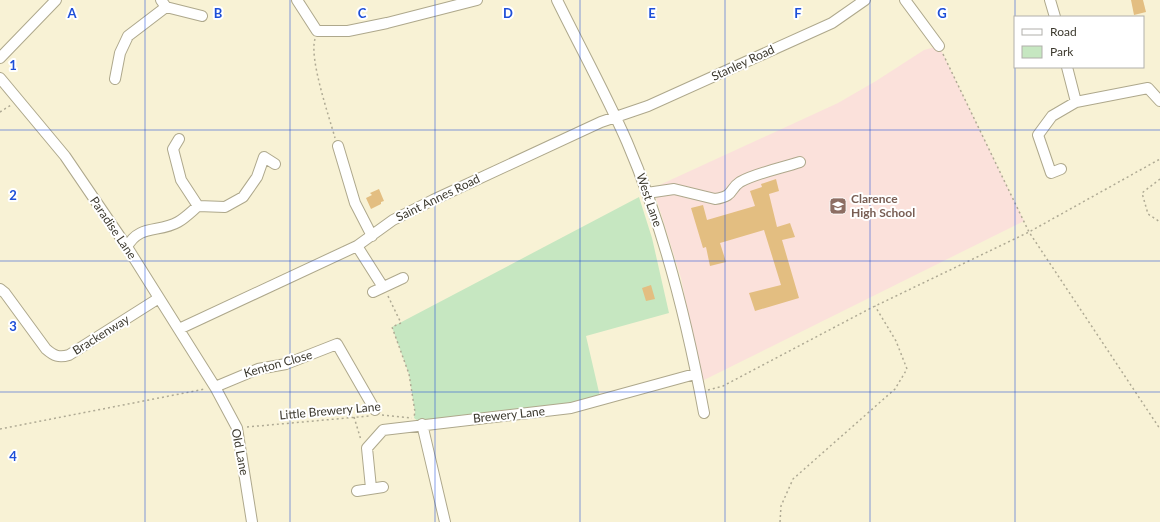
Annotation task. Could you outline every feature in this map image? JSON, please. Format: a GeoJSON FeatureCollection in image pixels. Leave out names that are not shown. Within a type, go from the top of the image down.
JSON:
{"type":"FeatureCollection","features":[{"type":"Feature","properties":{"kind":"street"},"geometry":{"type":"LineString","coordinates":[[0,58],[56,0]]}},
{"type":"Feature","properties":{"kind":"street"},"geometry":{"type":"LineString","coordinates":[[297,0],[317,31],[348,31],[387,23],[477,0]]}},
{"type":"Feature","properties":{"kind":"street","name":"West Lane"},"geometry":{"type":"LineString","coordinates":[[557,0],[615,118],[647,192],[671,266],[695,374],[701,393],[704,412]]}},
{"type":"Feature","properties":{"kind":"street","name":"Stanley Road"},"geometry":{"type":"LineString","coordinates":[[615,118],[648,106],[832,23],[865,0]]}},
{"type":"Feature","properties":{"kind":"street"},"geometry":{"type":"LineString","coordinates":[[905,0],[939,46]]}},
{"type":"Feature","properties":{"kind":"street"},"geometry":{"type":"LineString","coordinates":[[1050,0],[1055,16]]}},
{"type":"Feature","properties":{"kind":"street"},"geometry":{"type":"LineString","coordinates":[[115,79],[120,53],[128,36],[164,4],[202,16]]}},
{"type":"Feature","properties":{"kind":"street"},"geometry":{"type":"LineString","coordinates":[[1067,68],[1076,102]]}},
{"type":"Feature","properties":{"kind":"street","name":"Paradise Lane"},"geometry":{"type":"LineString","coordinates":[[0,78],[65,156],[127,247],[215,387]]}},
{"type":"Feature","properties":{"kind":"street"},"geometry":{"type":"LineString","coordinates":[[1061,170],[1051,173],[1038,135],[1052,116],[1076,102],[1148,88],[1160,101]]}},
{"type":"Feature","properties":{"kind":"street","name":"Saint Annes Road"},"geometry":{"type":"LineString","coordinates":[[179,329],[357,246],[393,220],[432,200],[601,122],[615,118]]}},
{"type":"Feature","properties":{"kind":"street"},"geometry":{"type":"LineString","coordinates":[[178,138],[169,149],[181,180],[198,206]]}},
{"type":"Feature","properties":{"kind":"street"},"geometry":{"type":"LineString","coordinates":[[338,146],[355,203],[372,236]]}},
{"type":"Feature","properties":{"kind":"street"},"geometry":{"type":"LineString","coordinates":[[127,247],[131,239],[139,232],[162,228],[179,222],[198,206],[225,207],[243,197],[257,176],[264,157],[275,164]]}},
{"type":"Feature","properties":{"kind":"street"},"geometry":{"type":"LineString","coordinates":[[647,192],[674,189],[715,199],[722,198],[733,192],[739,183],[800,162]]}},
{"type":"Feature","properties":{"kind":"street"},"geometry":{"type":"LineString","coordinates":[[357,246],[384,287]]}},
{"type":"Feature","properties":{"kind":"street"},"geometry":{"type":"LineString","coordinates":[[373,292],[403,278]]}},
{"type":"Feature","properties":{"kind":"street","name":"Brackenway"},"geometry":{"type":"LineString","coordinates":[[0,290],[5,293],[46,349],[52,355],[61,358],[69,355],[159,298]]}},
{"type":"Feature","properties":{"kind":"street","name":"Kenton Close"},"geometry":{"type":"LineString","coordinates":[[215,387],[258,369],[286,364],[336,344],[375,414]]}},
{"type":"Feature","properties":{"kind":"street","name":"Brewery Lane"},"geometry":{"type":"LineString","coordinates":[[367,448],[384,430],[418,421],[512,416],[571,408],[695,374]]}},
{"type":"Feature","properties":{"kind":"street","name":"Old Lane"},"geometry":{"type":"LineString","coordinates":[[215,387],[237,428],[252,522]]}},
{"type":"Feature","properties":{"kind":"street"},"geometry":{"type":"LineString","coordinates":[[418,421],[444,522]]}},
{"type":"Feature","properties":{"kind":"street"},"geometry":{"type":"LineString","coordinates":[[367,448],[370,488]]}},
{"type":"Feature","properties":{"kind":"street"},"geometry":{"type":"LineString","coordinates":[[357,491],[383,487]]}},
{"type":"Feature","properties":{"kind":"path"},"geometry":{"type":"LineString","coordinates":[[317,31],[314,42],[314,52],[319,83],[338,146]]}},
{"type":"Feature","properties":{"kind":"path"},"geometry":{"type":"LineString","coordinates":[[939,46],[1029,232],[1160,429]]}},
{"type":"Feature","properties":{"kind":"path"},"geometry":{"type":"LineString","coordinates":[[0,112],[18,99]]}},
{"type":"Feature","properties":{"kind":"path"},"geometry":{"type":"LineString","coordinates":[[701,393],[723,386],[876,306],[1029,232],[1160,159]]}},
{"type":"Feature","properties":{"kind":"path"},"geometry":{"type":"LineString","coordinates":[[1160,179],[1142,193],[1148,214],[1160,222]]}},
{"type":"Feature","properties":{"kind":"path"},"geometry":{"type":"LineString","coordinates":[[384,287],[401,323],[392,327],[409,374],[415,412],[418,421]]}},
{"type":"Feature","properties":{"kind":"path"},"geometry":{"type":"LineString","coordinates":[[780,522],[781,506],[793,479],[895,389],[907,369],[896,341],[876,306]]}},
{"type":"Feature","properties":{"kind":"path"},"geometry":{"type":"LineString","coordinates":[[0,429],[215,387]]}},
{"type":"Feature","properties":{"kind":"path","name":"Little Brewery Lane"},"geometry":{"type":"LineString","coordinates":[[237,428],[375,414],[409,416],[418,421]]}},
{"type":"Feature","properties":{"kind":"path"},"geometry":{"type":"LineString","coordinates":[[354,417],[363,447],[367,448]]}},
{"type":"Feature","properties":{"kind":"shaded area","name":"Clarence High School"},"geometry":{"type":"Polygon","coordinates":[[[939,46],[1024,221],[702,381],[681,278],[653,188],[838,103],[876,81],[924,50],[939,46]]]}},
{"type":"Feature","properties":{"kind":"green space"},"geometry":{"type":"Polygon","coordinates":[[[639,197],[652,238],[669,313],[586,336],[601,401],[422,424],[414,418],[415,412],[409,374],[392,327],[639,197]]]}},
{"type":"Feature","properties":{"kind":"building"},"geometry":{"type":"Polygon","coordinates":[[[1131,0],[1143,0],[1146,12],[1134,15],[1131,0]]]}},
{"type":"Feature","properties":{"kind":"building"},"geometry":{"type":"Polygon","coordinates":[[[776,179],[779,191],[769,194],[777,227],[790,223],[795,237],[782,240],[799,298],[755,311],[749,293],[781,285],[764,230],[720,243],[726,262],[710,266],[706,247],[703,248],[691,208],[703,205],[707,220],[755,206],[750,191],[762,187],[761,184],[776,179]]]}},
{"type":"Feature","properties":{"kind":"building"},"geometry":{"type":"Polygon","coordinates":[[[379,189],[384,201],[371,209],[366,198],[372,195],[370,193],[379,189]]]}},
{"type":"Feature","properties":{"kind":"building"},"geometry":{"type":"Polygon","coordinates":[[[651,285],[655,299],[646,301],[642,288],[651,285]]]}},
{"type":"Feature","properties":{"kind":"place","name":"Clarence High School"},"geometry":{"type":"Point","coordinates":[838,206]}}]}
